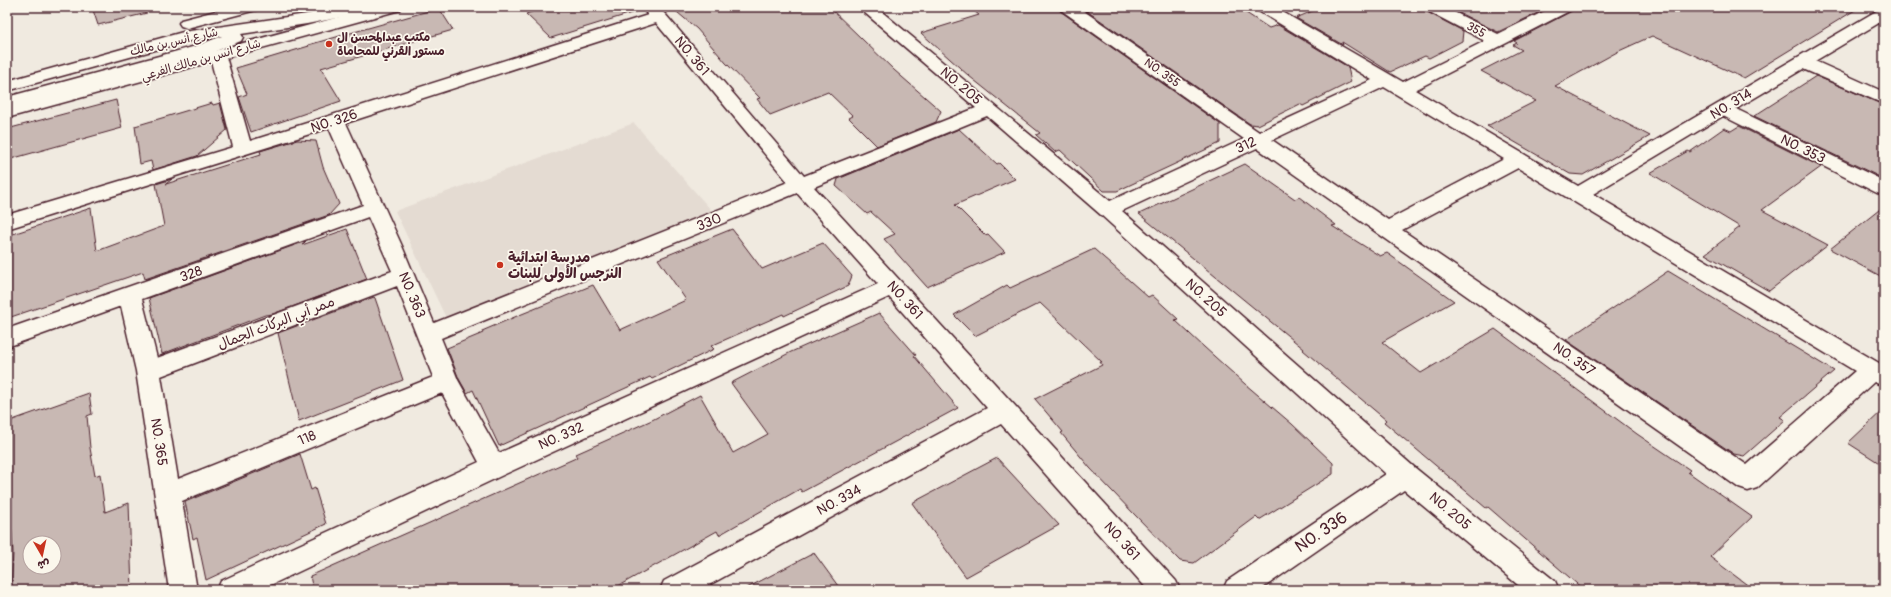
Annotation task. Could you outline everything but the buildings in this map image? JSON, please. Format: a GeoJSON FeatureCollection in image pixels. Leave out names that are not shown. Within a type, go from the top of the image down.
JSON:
{"type":"FeatureCollection","features":[{"type":"Feature","properties":{"kind":"street","name":"شارع أنس بن مالك"},"geometry":{"type":"LineString","coordinates":[[7,71],[250,7]]}},
{"type":"Feature","properties":{"kind":"street"},"geometry":{"type":"LineString","coordinates":[[7,103],[202,50],[304,7]]}},
{"type":"Feature","properties":{"kind":"street","name":"شارع أنس بن مالك"},"geometry":{"type":"LineString","coordinates":[[7,86],[183,37],[307,19],[367,7]]}},
{"type":"Feature","properties":{"kind":"street","name":"شارع انس بن مالك الفرعي"},"geometry":{"type":"LineString","coordinates":[[7,113],[218,57],[394,7]]}},
{"type":"Feature","properties":{"kind":"street","name":"NO. 205"},"geometry":{"type":"LineString","coordinates":[[866,7],[1108,210],[1406,475],[1545,590]]}},
{"type":"Feature","properties":{"kind":"street","name":"NO. 355"},"geometry":{"type":"LineString","coordinates":[[1067,7],[1387,229]]}},
{"type":"Feature","properties":{"kind":"street"},"geometry":{"type":"LineString","coordinates":[[1263,7],[1579,194],[1878,374]]}},
{"type":"Feature","properties":{"kind":"street","name":"355"},"geometry":{"type":"LineString","coordinates":[[1432,7],[1498,41]]}},
{"type":"Feature","properties":{"kind":"street"},"geometry":{"type":"LineString","coordinates":[[1403,90],[1564,7]]}},
{"type":"Feature","properties":{"kind":"street","name":"NO. 326"},"geometry":{"type":"LineString","coordinates":[[7,222],[243,150],[654,12]]}},
{"type":"Feature","properties":{"kind":"street","name":"NO. 361"},"geometry":{"type":"LineString","coordinates":[[654,12],[801,185],[1166,590]]}},
{"type":"Feature","properties":{"kind":"street","name":"NO. 314"},"geometry":{"type":"LineString","coordinates":[[1579,194],[1884,13]]}},
{"type":"Feature","properties":{"kind":"street"},"geometry":{"type":"LineString","coordinates":[[218,57],[243,150]]}},
{"type":"Feature","properties":{"kind":"street"},"geometry":{"type":"LineString","coordinates":[[1802,62],[1884,99]]}},
{"type":"Feature","properties":{"kind":"street","name":"312"},"geometry":{"type":"LineString","coordinates":[[1108,210],[1386,80]]}},
{"type":"Feature","properties":{"kind":"street","name":"330"},"geometry":{"type":"LineString","coordinates":[[429,334],[989,109]]}},
{"type":"Feature","properties":{"kind":"street","name":"NO. 353"},"geometry":{"type":"LineString","coordinates":[[1722,109],[1884,189]]}},
{"type":"Feature","properties":{"kind":"street","name":"NO. 363"},"geometry":{"type":"LineString","coordinates":[[335,120],[392,246],[429,334],[446,381],[494,467]]}},
{"type":"Feature","properties":{"kind":"street"},"geometry":{"type":"LineString","coordinates":[[1387,229],[1519,159]]}},
{"type":"Feature","properties":{"kind":"street","name":"328"},"geometry":{"type":"LineString","coordinates":[[7,338],[374,208]]}},
{"type":"Feature","properties":{"kind":"street","name":"NO. 357"},"geometry":{"type":"LineString","coordinates":[[1387,229],[1748,480],[1878,374]]}},
{"type":"Feature","properties":{"kind":"street","name":"ممر أبي البركات الجمال"},"geometry":{"type":"LineString","coordinates":[[148,371],[404,275]]}},
{"type":"Feature","properties":{"kind":"street","name":"NO. 332"},"geometry":{"type":"LineString","coordinates":[[231,590],[494,467],[893,286]]}},
{"type":"Feature","properties":{"kind":"street","name":"NO. 365"},"geometry":{"type":"LineString","coordinates":[[130,295],[148,371],[183,590]]}},
{"type":"Feature","properties":{"kind":"street","name":"118"},"geometry":{"type":"LineString","coordinates":[[167,495],[446,381]]}},
{"type":"Feature","properties":{"kind":"street","name":"NO. 334"},"geometry":{"type":"LineString","coordinates":[[674,590],[1005,410]]}},
{"type":"Feature","properties":{"kind":"street","name":"NO. 336"},"geometry":{"type":"LineString","coordinates":[[1237,590],[1406,475]]}},
{"type":"Feature","properties":{"kind":"shaded area","name":"مدرسة ابتدائية النرجس الأولى للبنات"},"geometry":{"type":"Polygon","coordinates":[[[634,123],[712,211],[447,320],[395,211],[634,123]]]}},
{"type":"Feature","properties":{"kind":"place","name":"مكتب عبدالمحسن ال مستور القرني للمحاماة"},"geometry":{"type":"Point","coordinates":[329,44]}},
{"type":"Feature","properties":{"kind":"place","name":"مدرسة ابتدائية النرجس الأولى للبنات"},"geometry":{"type":"Point","coordinates":[500,265]}}]}
